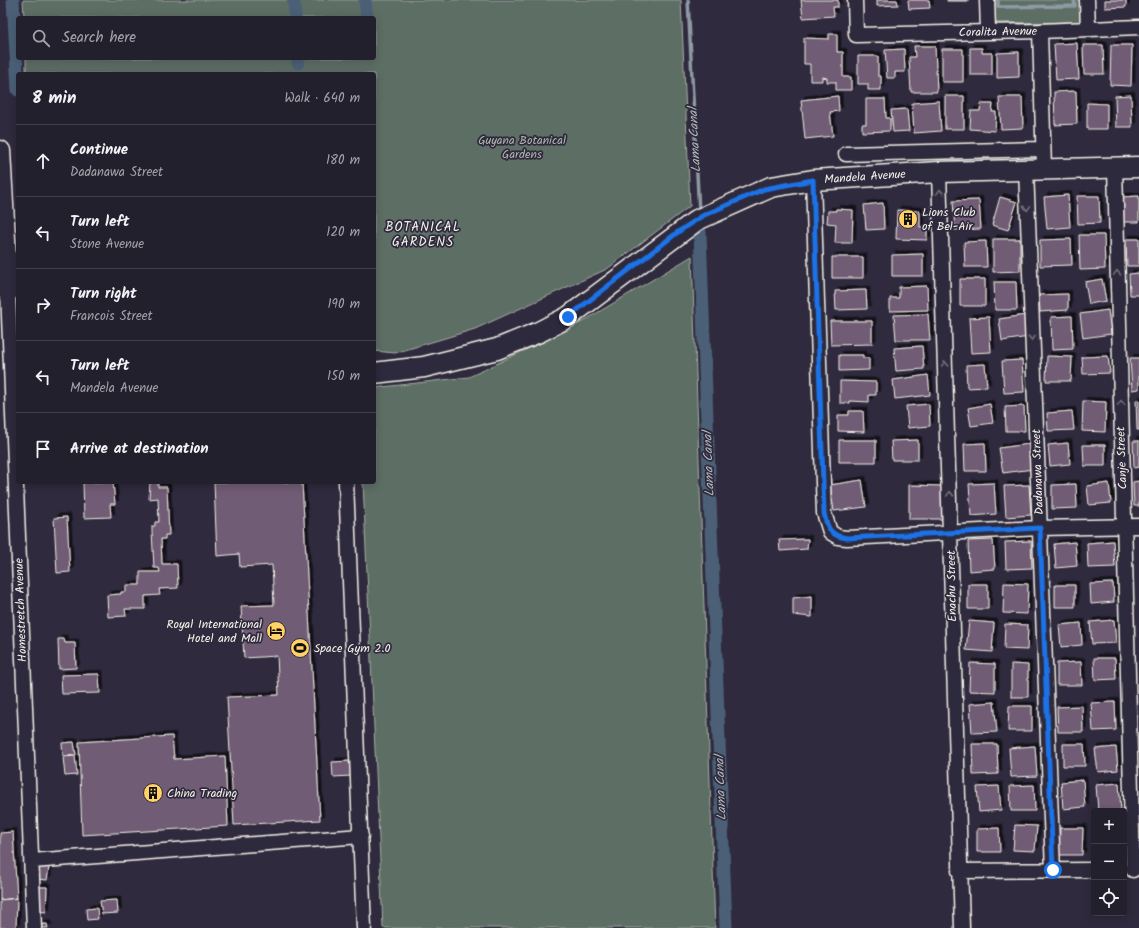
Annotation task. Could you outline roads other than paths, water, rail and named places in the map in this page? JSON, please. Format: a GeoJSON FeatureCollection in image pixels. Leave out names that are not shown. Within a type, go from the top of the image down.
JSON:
{"type":"FeatureCollection","features":[{"type":"Feature","properties":{"kind":"main road"},"geometry":{"type":"LineString","coordinates":[[0,151],[9,293]]}},
{"type":"Feature","properties":{"kind":"main road","name":"Mandela Avenue"},"geometry":{"type":"LineString","coordinates":[[376,373],[424,367],[497,349],[568,317],[678,232],[702,216],[771,187],[813,180],[939,172],[1139,167]]}},
{"type":"Feature","properties":{"kind":"main road","name":"Mandela Avenue"},"geometry":{"type":"LineString","coordinates":[[376,361],[424,367]]}},
{"type":"Feature","properties":{"kind":"street","name":"Coralita Avenue"},"geometry":{"type":"LineString","coordinates":[[856,0],[856,35],[1040,31],[1139,27]]}},
{"type":"Feature","properties":{"kind":"street"},"geometry":{"type":"LineString","coordinates":[[987,0],[988,31]]}},
{"type":"Feature","properties":{"kind":"street"},"geometry":{"type":"LineString","coordinates":[[1087,0],[1088,28]]}},
{"type":"Feature","properties":{"kind":"street","name":"Dadanawa Street"},"geometry":{"type":"LineString","coordinates":[[1040,31],[1043,148],[1035,169],[1040,528],[1053,870]]}},
{"type":"Feature","properties":{"kind":"street"},"geometry":{"type":"LineString","coordinates":[[846,154],[1043,148]]}},
{"type":"Feature","properties":{"kind":"street","name":"Canje Street"},"geometry":{"type":"LineString","coordinates":[[1115,167],[1132,870]]}},
{"type":"Feature","properties":{"kind":"street","name":"Enachu Street"},"geometry":{"type":"LineString","coordinates":[[939,172],[951,533],[959,871],[962,928]]}},
{"type":"Feature","properties":{"kind":"street"},"geometry":{"type":"LineString","coordinates":[[813,180],[824,513],[830,532],[838,537],[847,538],[1040,528],[1139,526]]}},
{"type":"Feature","properties":{"kind":"street","name":"Homestretch Avenue"},"geometry":{"type":"LineString","coordinates":[[9,293],[16,466]]}},
{"type":"Feature","properties":{"kind":"street","name":"Homestretch Avenue"},"geometry":{"type":"LineString","coordinates":[[17,484],[34,928]]}},
{"type":"Feature","properties":{"kind":"street"},"geometry":{"type":"LineString","coordinates":[[346,484],[364,928]]}},
{"type":"Feature","properties":{"kind":"street"},"geometry":{"type":"LineString","coordinates":[[32,861],[361,836]]}},
{"type":"Feature","properties":{"kind":"street"},"geometry":{"type":"LineString","coordinates":[[959,871],[1091,870]]}},
{"type":"Feature","properties":{"kind":"waterway"},"geometry":{"type":"LineString","coordinates":[[13,0],[16,54]]}},
{"type":"Feature","properties":{"kind":"waterway"},"geometry":{"type":"LineString","coordinates":[[294,0],[295,16]]}},
{"type":"Feature","properties":{"kind":"waterway"},"geometry":{"type":"LineString","coordinates":[[365,0],[367,16]]}},
{"type":"Feature","properties":{"kind":"waterway","name":"Lama Canal"},"geometry":{"type":"LineString","coordinates":[[688,0],[699,213]]}},
{"type":"Feature","properties":{"kind":"waterway"},"geometry":{"type":"LineString","coordinates":[[998,0],[998,7],[1075,6],[1074,0]]}},
{"type":"Feature","properties":{"kind":"waterway"},"geometry":{"type":"LineString","coordinates":[[16,60],[17,72]]}},
{"type":"Feature","properties":{"kind":"waterway","name":"Lama Canal"},"geometry":{"type":"LineString","coordinates":[[700,232],[726,928]]}},
{"type":"Feature","properties":{"kind":"place","name":"Lions Club of Bel-Air"},"geometry":{"type":"Point","coordinates":[908,219]}},
{"type":"Feature","properties":{"kind":"place","name":"Royal International Hotel and Mall"},"geometry":{"type":"Point","coordinates":[276,631]}},
{"type":"Feature","properties":{"kind":"place","name":"Space Gym 2.0"},"geometry":{"type":"Point","coordinates":[300,648]}},
{"type":"Feature","properties":{"kind":"place","name":"China Trading"},"geometry":{"type":"Point","coordinates":[153,793]}},
{"type":"Feature","properties":{"kind":"district","name":"BOTANICAL GARDENS"},"geometry":{"type":"Point","coordinates":[423,234]}},
{"type":"Feature","properties":{"kind":"park label","name":"Guyana Botanical Gardens"},"geometry":{"type":"Point","coordinates":[522,147]}}]}
